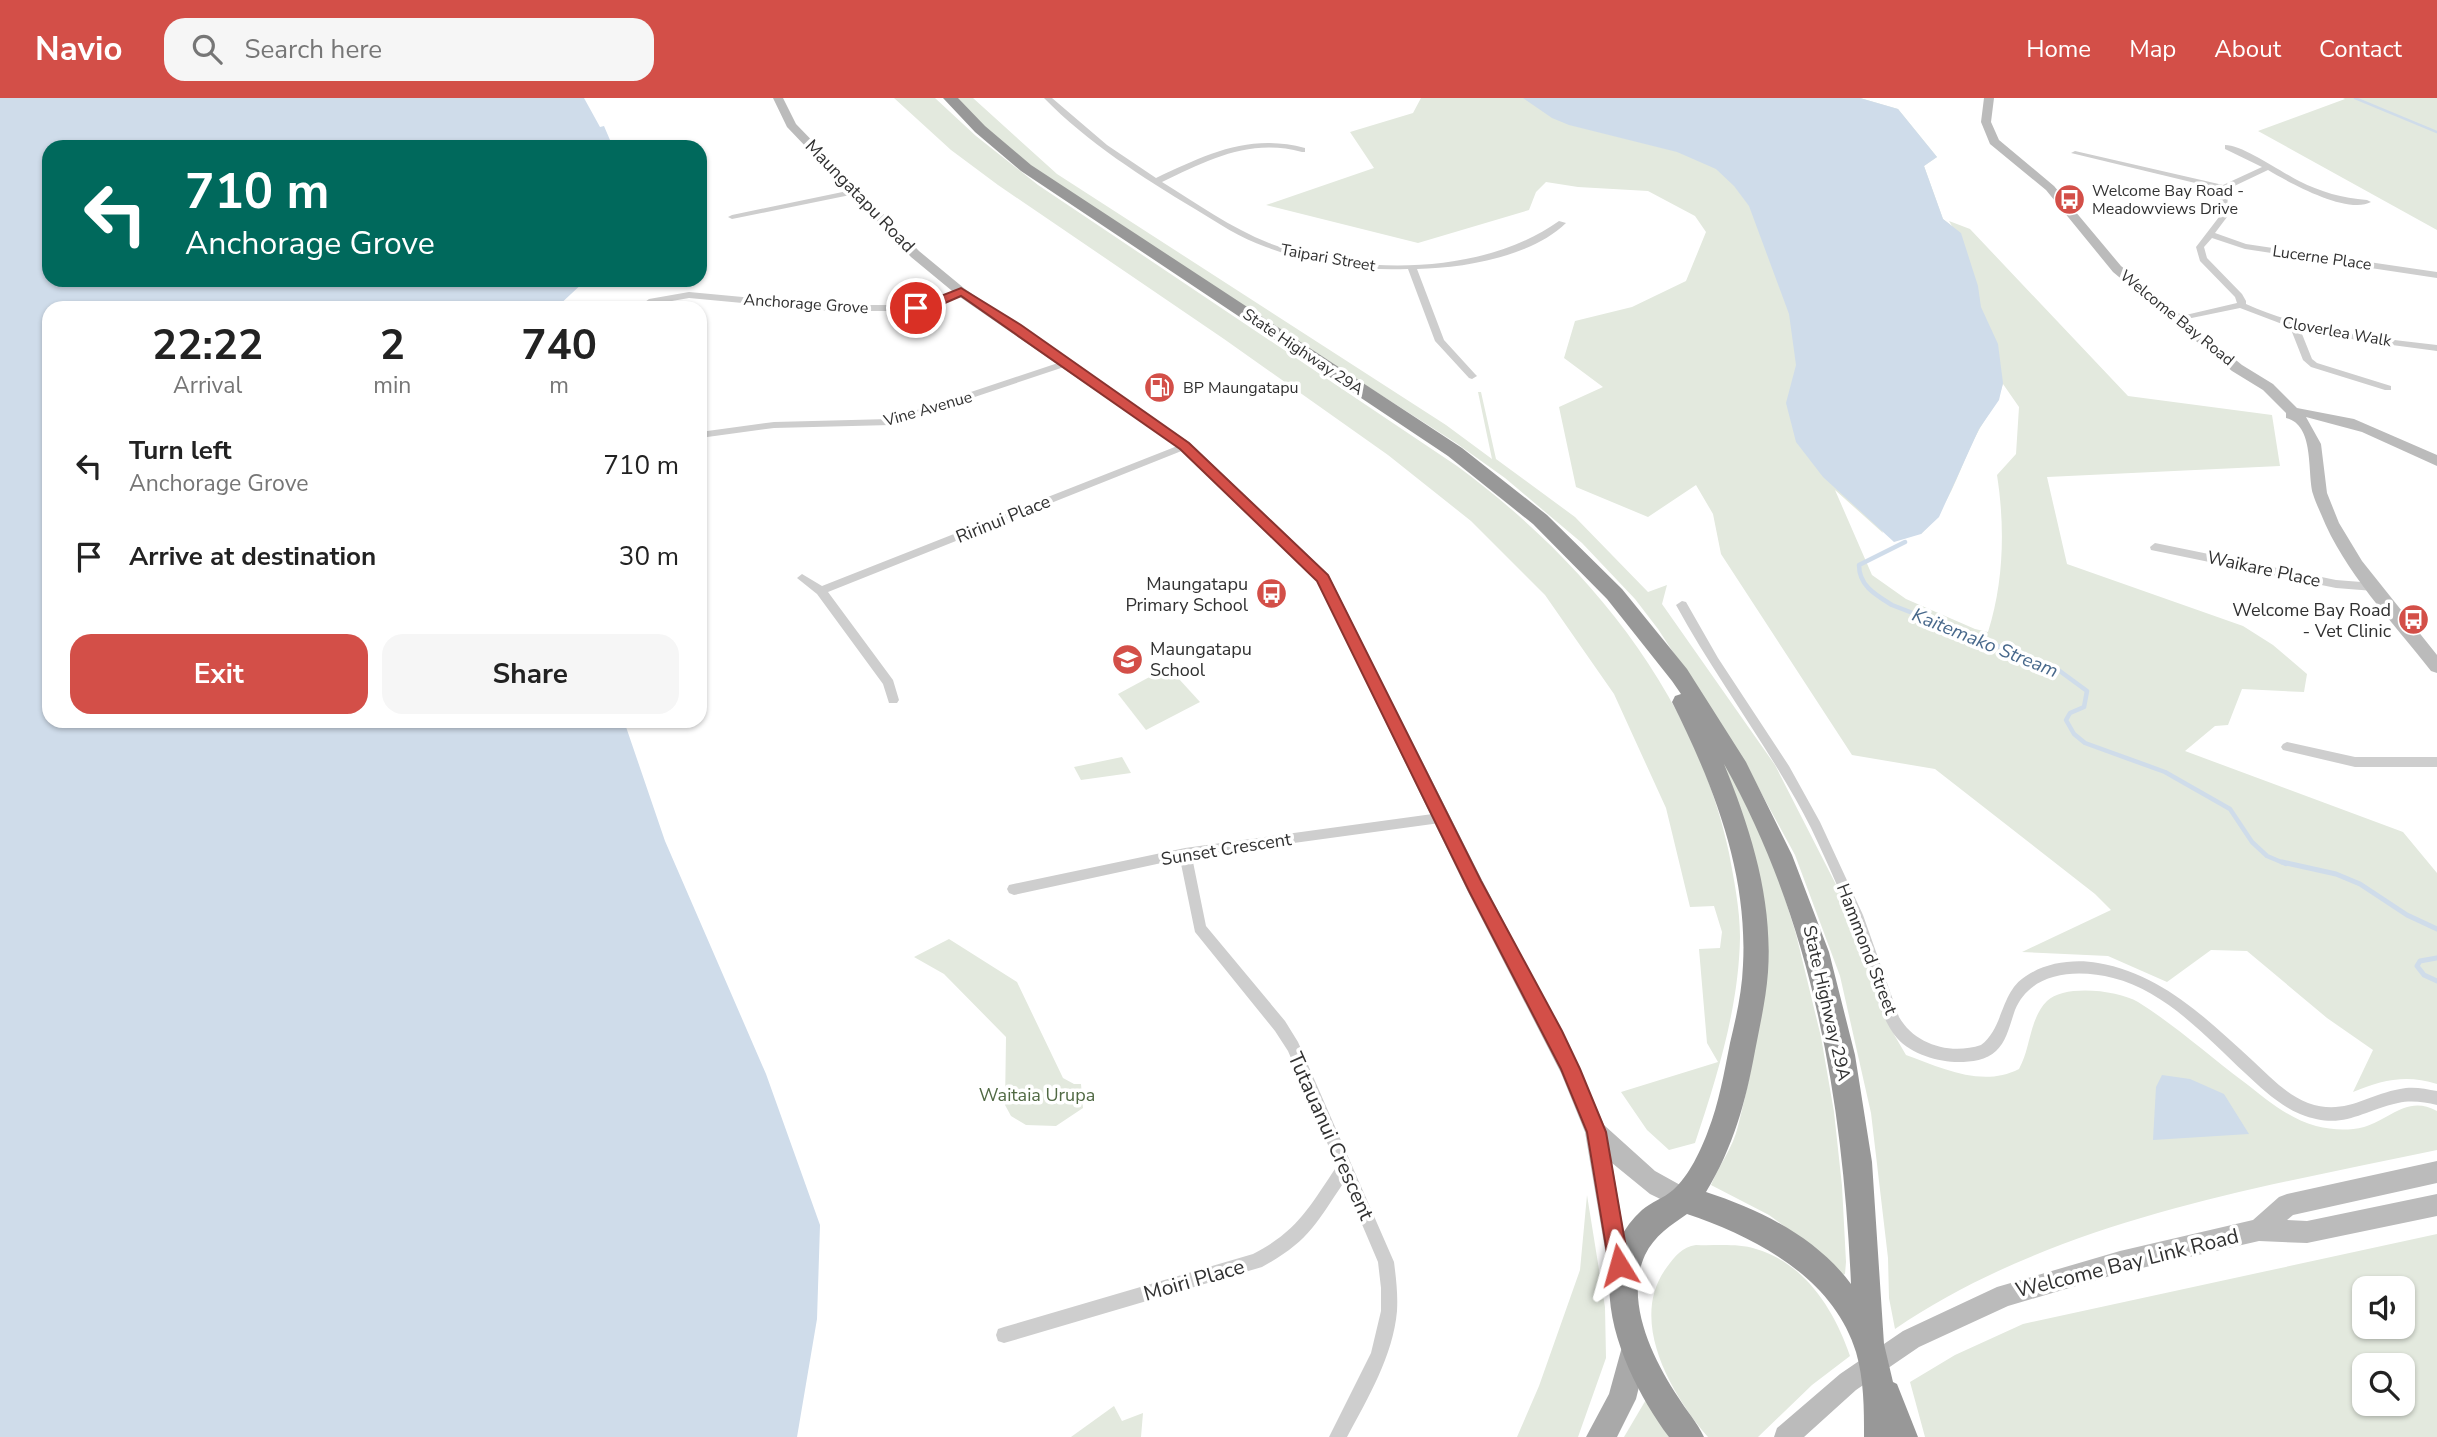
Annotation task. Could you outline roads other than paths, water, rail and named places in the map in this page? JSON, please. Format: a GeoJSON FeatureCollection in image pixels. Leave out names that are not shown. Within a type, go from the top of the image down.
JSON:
{"type":"FeatureCollection","features":[{"type":"Feature","properties":{"kind":"highway","name":"State Highway 29A"},"geometry":{"type":"LineString","coordinates":[[950,98],[1026,168],[1482,471],[1575,552],[1686,681],[1770,826],[1807,918],[1824,976],[1858,1161],[1869,1342]]}},
{"type":"Feature","properties":{"kind":"highway","name":"State Highway 29A"},"geometry":{"type":"LineString","coordinates":[[1640,626],[1684,704],[1719,780],[1743,855],[1756,931],[1754,989],[1736,1081],[1718,1147],[1703,1175],[1684,1199],[1640,1235],[1628,1258],[1623,1290],[1625,1312],[1635,1346],[1648,1375],[1688,1437]]}},
{"type":"Feature","properties":{"kind":"highway"},"geometry":{"type":"LineString","coordinates":[[1684,1199],[1732,1213],[1789,1244],[1836,1289],[1869,1342],[1883,1396],[1902,1437]]}},
{"type":"Feature","properties":{"kind":"highway"},"geometry":{"type":"LineString","coordinates":[[1880,1437],[1883,1396]]}},
{"type":"Feature","properties":{"kind":"main road"},"geometry":{"type":"LineString","coordinates":[[1601,1437],[1622,1399],[1635,1346]]}},
{"type":"Feature","properties":{"kind":"street","name":"Maungatapu Road"},"geometry":{"type":"LineString","coordinates":[[778,98],[792,125],[915,254],[961,292],[1185,446],[1323,578],[1440,818],[1556,1037],[1597,1132],[1623,1290]]}},
{"type":"Feature","properties":{"kind":"street","name":"Taipari Street"},"geometry":{"type":"LineString","coordinates":[[1048,98],[1112,153],[1234,229],[1277,249],[1352,265],[1412,268],[1476,260],[1541,237],[1562,223]]}},
{"type":"Feature","properties":{"kind":"street","name":"Welcome Bay Road"},"geometry":{"type":"LineString","coordinates":[[1989,98],[1986,122],[1994,142],[2050,188],[2116,269],[2249,376],[2257,378],[2268,387],[2295,418],[2315,462],[2325,509],[2357,565],[2437,667]]}},
{"type":"Feature","properties":{"kind":"street"},"geometry":{"type":"LineString","coordinates":[[1157,181],[1218,155],[1266,144],[1302,150]]}},
{"type":"Feature","properties":{"kind":"street"},"geometry":{"type":"LineString","coordinates":[[2228,147],[2335,201],[2367,202]]}},
{"type":"Feature","properties":{"kind":"street"},"geometry":{"type":"LineString","coordinates":[[2075,153],[2224,188],[2267,168]]}},
{"type":"Feature","properties":{"kind":"street"},"geometry":{"type":"LineString","coordinates":[[2180,319],[2234,309],[2241,305],[2239,296],[2203,259],[2200,247],[2209,233],[2220,224],[2224,188]]}},
{"type":"Feature","properties":{"kind":"street"},"geometry":{"type":"LineString","coordinates":[[732,217],[857,191]]}},
{"type":"Feature","properties":{"kind":"street","name":"Lucerne Place"},"geometry":{"type":"LineString","coordinates":[[2209,233],[2245,246],[2437,275]]}},
{"type":"Feature","properties":{"kind":"street"},"geometry":{"type":"LineString","coordinates":[[1412,268],[1440,341],[1472,376]]}},
{"type":"Feature","properties":{"kind":"street","name":"Anchorage Grove"},"geometry":{"type":"LineString","coordinates":[[655,301],[689,295],[828,308],[903,308],[934,304],[961,292]]}},
{"type":"Feature","properties":{"kind":"street","name":"Cloverlea Walk"},"geometry":{"type":"LineString","coordinates":[[2241,305],[2265,317],[2293,324],[2378,341],[2437,348]]}},
{"type":"Feature","properties":{"kind":"street"},"geometry":{"type":"LineString","coordinates":[[2293,324],[2308,360],[2315,365],[2388,388]]}},
{"type":"Feature","properties":{"kind":"street","name":"Vine Avenue"},"geometry":{"type":"LineString","coordinates":[[707,434],[774,425],[891,422],[1066,363]]}},
{"type":"Feature","properties":{"kind":"street","name":"Welcome Bay Road"},"geometry":{"type":"LineString","coordinates":[[2249,376],[2248,379],[2295,418]]}},
{"type":"Feature","properties":{"kind":"street"},"geometry":{"type":"LineString","coordinates":[[2268,387],[2437,461]]}},
{"type":"Feature","properties":{"kind":"street"},"geometry":{"type":"LineString","coordinates":[[2295,418],[2333,416]]}},
{"type":"Feature","properties":{"kind":"street"},"geometry":{"type":"LineString","coordinates":[[2295,418],[2374,434]]}},
{"type":"Feature","properties":{"kind":"street","name":"Ririnui Place"},"geometry":{"type":"LineString","coordinates":[[821,591],[1185,446]]}},
{"type":"Feature","properties":{"kind":"street","name":"Waikare Place"},"geometry":{"type":"LineString","coordinates":[[2155,547],[2336,584],[2374,587]]}},
{"type":"Feature","properties":{"kind":"street"},"geometry":{"type":"LineString","coordinates":[[802,578],[821,591],[889,683],[893,700]]}},
{"type":"Feature","properties":{"kind":"street","name":"Hammond Street"},"geometry":{"type":"LineString","coordinates":[[1682,605],[1698,638],[1766,739],[1815,824],[1857,917],[1897,1025],[1913,1042],[1948,1054],[1968,1055],[1983,1051],[1998,1040],[2011,1003],[2022,987],[2031,980],[2062,968],[2091,968],[2131,977],[2167,996],[2277,1092],[2312,1112],[2334,1116],[2349,1115],[2388,1097],[2406,1093],[2437,1098]]}},
{"type":"Feature","properties":{"kind":"street"},"geometry":{"type":"LineString","coordinates":[[2287,747],[2331,759],[2355,762],[2437,762]]}},
{"type":"Feature","properties":{"kind":"street","name":"Sunset Crescent"},"geometry":{"type":"LineString","coordinates":[[1014,889],[1185,853],[1440,818]]}},
{"type":"Feature","properties":{"kind":"street","name":"Tutauanui Crescent"},"geometry":{"type":"LineString","coordinates":[[1185,853],[1200,929],[1280,1026],[1293,1047],[1386,1262],[1390,1299],[1387,1335],[1338,1437]]}},
{"type":"Feature","properties":{"kind":"street","name":"Maungatapu Road"},"geometry":{"type":"LineString","coordinates":[[1597,1132],[1636,1173],[1658,1188],[1684,1199]]}},
{"type":"Feature","properties":{"kind":"street","name":"Moiri Place"},"geometry":{"type":"LineString","coordinates":[[1004,1335],[1256,1261],[1283,1249],[1306,1229],[1344,1168]]}},
{"type":"Feature","properties":{"kind":"street","name":"Welcome Bay Link Road"},"geometry":{"type":"LineString","coordinates":[[2259,1230],[2287,1205],[2437,1172]]}},
{"type":"Feature","properties":{"kind":"street","name":"Welcome Bay Link Road"},"geometry":{"type":"LineString","coordinates":[[1786,1437],[1848,1382],[1911,1339],[2005,1295],[2120,1262],[2259,1230],[2307,1232],[2437,1205]]}},
{"type":"Feature","properties":{"kind":"water"},"geometry":{"type":"Polygon","coordinates":[[[0,98],[584,98],[600,127],[604,126],[610,140],[42,140],[42,287],[578,287],[564,301],[42,301],[42,728],[626,728],[665,841],[766,1074],[820,1225],[817,1319],[797,1437],[0,1437],[0,98]]]}},
{"type":"Feature","properties":{"kind":"water"},"geometry":{"type":"Polygon","coordinates":[[[1523,98],[1860,98],[1898,109],[1937,157],[1924,166],[1943,219],[1961,233],[1978,286],[1981,307],[1998,344],[2003,383],[1999,400],[1979,429],[1939,517],[1921,534],[1894,542],[1823,477],[1796,442],[1786,403],[1796,365],[1789,314],[1749,206],[1734,186],[1716,169],[1677,152],[1569,125],[1552,118],[1523,98]]]}},
{"type":"Feature","properties":{"kind":"water"},"geometry":{"type":"Polygon","coordinates":[[[2162,1075],[2190,1079],[2224,1094],[2249,1134],[2153,1140],[2156,1087],[2162,1075]]]}},
{"type":"Feature","properties":{"kind":"waterway"},"geometry":{"type":"LineString","coordinates":[[2355,98],[2437,132]]}},
{"type":"Feature","properties":{"kind":"waterway","name":"Kaitemako Stream"},"geometry":{"type":"LineString","coordinates":[[1905,542],[1859,565],[1862,579],[1875,593],[1892,605],[2057,669],[2087,691],[2084,707],[2070,713],[2066,720],[2074,734],[2085,743],[2165,772],[2230,809],[2252,842],[2267,856],[2286,864]]}},
{"type":"Feature","properties":{"kind":"waterway","name":"Kaitemako Stream"},"geometry":{"type":"LineString","coordinates":[[2282,862],[2336,874],[2360,884],[2407,915],[2437,929]]}},
{"type":"Feature","properties":{"kind":"waterway","name":"Kaitemako Stream"},"geometry":{"type":"LineString","coordinates":[[2437,958],[2420,961],[2417,966],[2424,975],[2437,981]]}},
{"type":"Feature","properties":{"kind":"place","name":"Welcome Bay Road - Meadowviews Drive"},"geometry":{"type":"Point","coordinates":[2069,200]}},
{"type":"Feature","properties":{"kind":"place","name":"BP Maungatapu"},"geometry":{"type":"Point","coordinates":[1160,388]}},
{"type":"Feature","properties":{"kind":"place","name":"Maungatapu Primary School"},"geometry":{"type":"Point","coordinates":[1271,594]}},
{"type":"Feature","properties":{"kind":"place","name":"Welcome Bay Road - Vet Clinic"},"geometry":{"type":"Point","coordinates":[2414,620]}},
{"type":"Feature","properties":{"kind":"place","name":"Maungatapu School"},"geometry":{"type":"Point","coordinates":[1127,659]}},
{"type":"Feature","properties":{"kind":"park label","name":"Waitaia Urupa"},"geometry":{"type":"Point","coordinates":[1037,1095]}}]}
